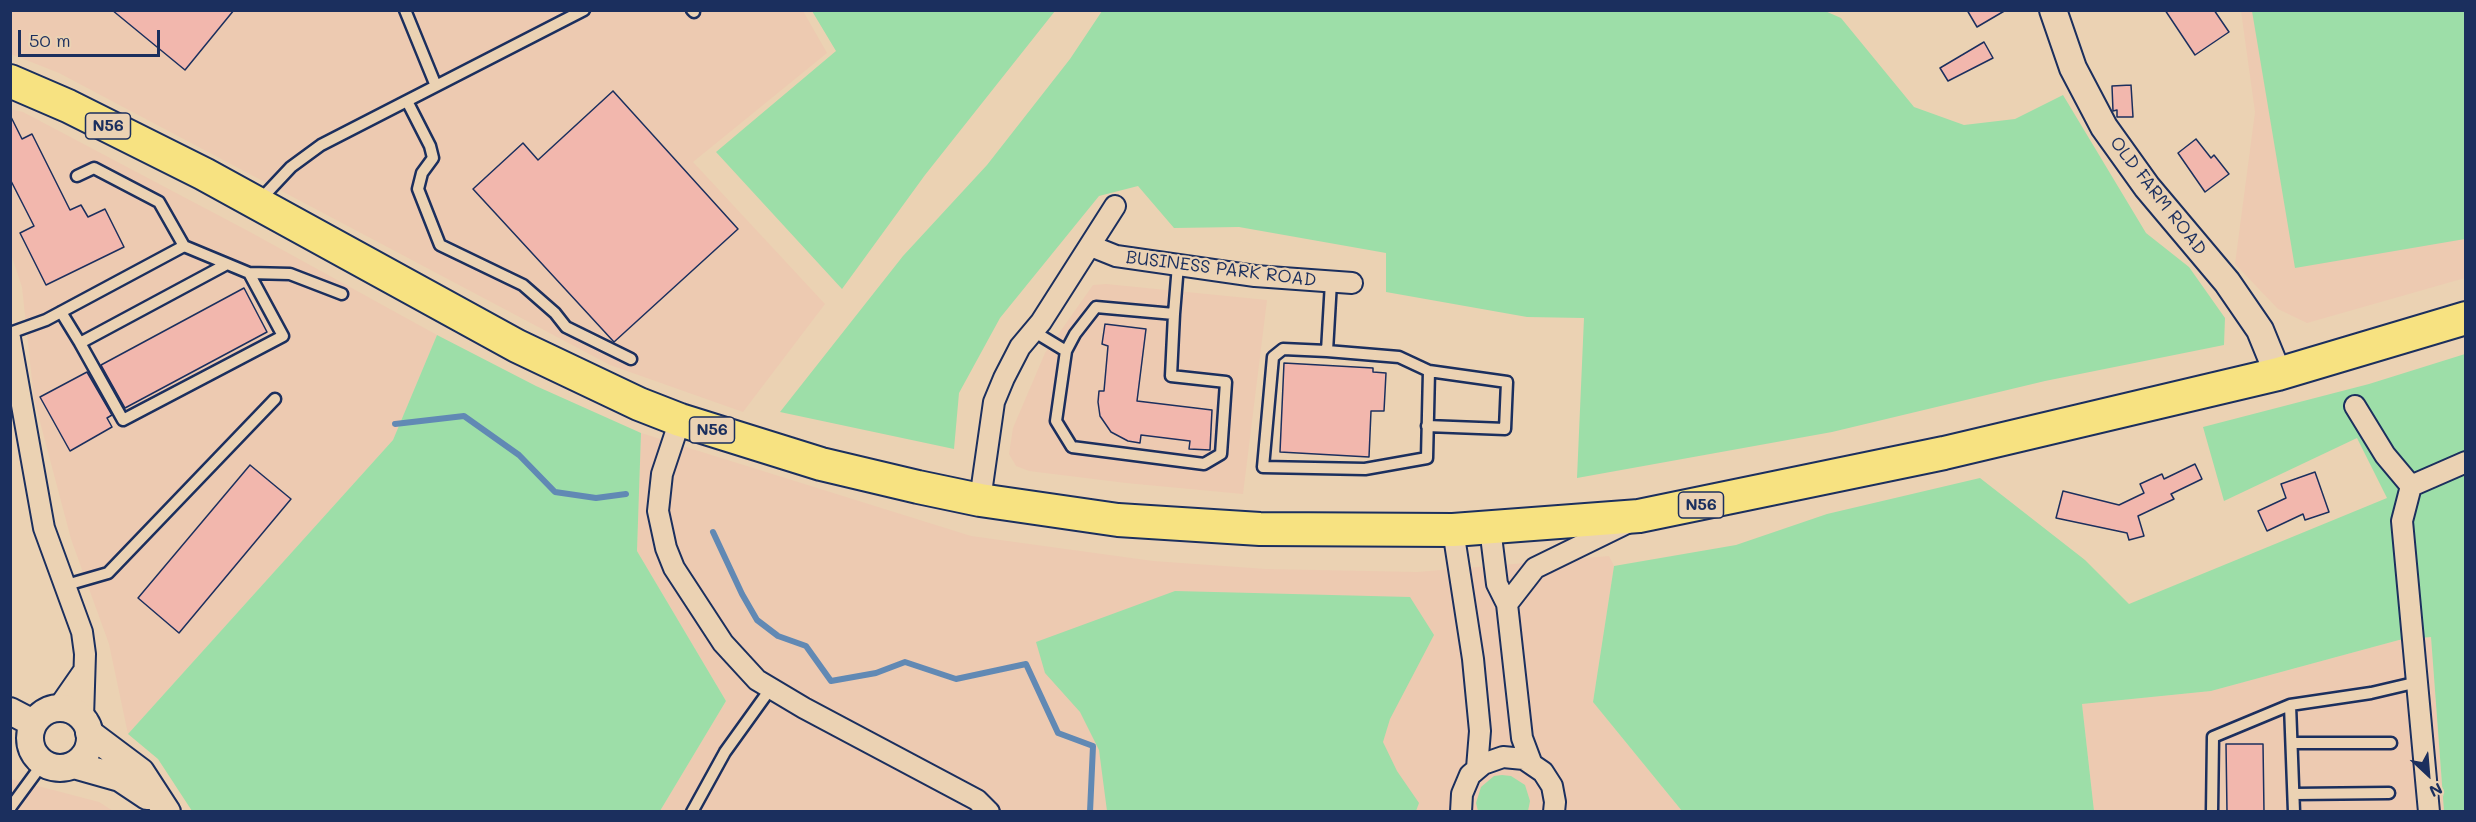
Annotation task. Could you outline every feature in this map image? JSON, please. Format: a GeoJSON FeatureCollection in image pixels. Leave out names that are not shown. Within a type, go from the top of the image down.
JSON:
{"type":"FeatureCollection","features":[{"type":"Feature","properties":{"kind":"main road","name":"N56"},"geometry":{"type":"LineString","coordinates":[[10,81],[68,106],[258,202],[517,346],[639,404],[680,420],[821,464],[980,500],[1118,520],[1260,529],[1453,530],[1639,516],[1944,453],[2278,374],[2466,318]]}},
{"type":"Feature","properties":{"kind":"street","name":"OLD FARM ROAD"},"geometry":{"type":"LineString","coordinates":[[2053,10],[2073,68],[2104,127],[2147,187],[2227,282],[2260,330],[2278,374]]}},
{"type":"Feature","properties":{"kind":"street"},"geometry":{"type":"LineString","coordinates":[[980,500],[994,402],[1020,347],[1091,246],[1115,206]]}},
{"type":"Feature","properties":{"kind":"street","name":"BUSINESS PARK ROAD"},"geometry":{"type":"LineString","coordinates":[[1091,246],[1116,256],[1178,265],[1352,283]]}},
{"type":"Feature","properties":{"kind":"street"},"geometry":{"type":"LineString","coordinates":[[10,335],[44,528],[63,586],[82,632],[85,654],[83,672],[87,751],[74,765]]}},
{"type":"Feature","properties":{"kind":"street"},"geometry":{"type":"LineString","coordinates":[[2355,406],[2385,455],[2410,486]]}},
{"type":"Feature","properties":{"kind":"street"},"geometry":{"type":"LineString","coordinates":[[680,420],[662,474],[658,511],[666,548],[674,568],[723,643],[758,680],[977,800],[990,812]]}},
{"type":"Feature","properties":{"kind":"street"},"geometry":{"type":"LineString","coordinates":[[2410,486],[2466,462]]}},
{"type":"Feature","properties":{"kind":"street"},"geometry":{"type":"LineString","coordinates":[[2410,486],[2402,521],[2429,812]]}},
{"type":"Feature","properties":{"kind":"street"},"geometry":{"type":"LineString","coordinates":[[1508,604],[1535,568],[1639,516]]}},
{"type":"Feature","properties":{"kind":"street"},"geometry":{"type":"LineString","coordinates":[[1490,528],[1497,584],[1508,604],[1522,738],[1531,762],[1543,772],[1552,786],[1554,812]]}},
{"type":"Feature","properties":{"kind":"street"},"geometry":{"type":"LineString","coordinates":[[1453,530],[1473,659],[1480,731],[1477,768]]}},
{"type":"Feature","properties":{"kind":"street"},"geometry":{"type":"LineString","coordinates":[[58,708],[83,672]]}},
{"type":"Feature","properties":{"kind":"street"},"geometry":{"type":"LineString","coordinates":[[58,708],[67,709],[141,772],[165,810],[120,778],[74,765],[62,768],[43,763],[31,748],[30,736],[33,723],[44,712],[58,708]]}},
{"type":"Feature","properties":{"kind":"street"},"geometry":{"type":"LineString","coordinates":[[10,711],[33,723]]}},
{"type":"Feature","properties":{"kind":"street"},"geometry":{"type":"LineString","coordinates":[[1461,812],[1461,794],[1465,784],[1477,768],[1489,760],[1503,757],[1531,762]]}},
{"type":"Feature","properties":{"kind":"lane"},"geometry":{"type":"LineString","coordinates":[[405,10],[436,86]]}},
{"type":"Feature","properties":{"kind":"lane"},"geometry":{"type":"LineString","coordinates":[[258,202],[291,168],[321,145],[584,10]]}},
{"type":"Feature","properties":{"kind":"lane"},"geometry":{"type":"LineString","coordinates":[[407,101],[430,146],[433,158],[422,172],[418,189],[440,245],[523,285],[555,313],[566,327],[631,359]]}},
{"type":"Feature","properties":{"kind":"lane"},"geometry":{"type":"LineString","coordinates":[[77,176],[94,168],[159,202],[184,246],[249,273],[290,274],[342,294]]}},
{"type":"Feature","properties":{"kind":"lane"},"geometry":{"type":"LineString","coordinates":[[10,335],[61,312],[184,246]]}},
{"type":"Feature","properties":{"kind":"lane"},"geometry":{"type":"LineString","coordinates":[[80,344],[226,264]]}},
{"type":"Feature","properties":{"kind":"lane"},"geometry":{"type":"LineString","coordinates":[[1174,314],[1096,307],[1075,334],[1066,351],[1056,421],[1072,447],[1204,464],[1221,454],[1226,382],[1171,376],[1178,265]]}},
{"type":"Feature","properties":{"kind":"lane"},"geometry":{"type":"LineString","coordinates":[[61,312],[123,420],[283,336],[249,273]]}},
{"type":"Feature","properties":{"kind":"lane"},"geometry":{"type":"LineString","coordinates":[[1327,351],[1331,282]]}},
{"type":"Feature","properties":{"kind":"lane"},"geometry":{"type":"LineString","coordinates":[[1033,331],[1066,351]]}},
{"type":"Feature","properties":{"kind":"lane"},"geometry":{"type":"LineString","coordinates":[[1428,426],[1505,429],[1507,382],[1429,371],[1400,357],[1283,349],[1273,357],[1263,467],[1365,469],[1427,458],[1429,371]]}},
{"type":"Feature","properties":{"kind":"lane"},"geometry":{"type":"LineString","coordinates":[[63,586],[108,573],[275,399]]}},
{"type":"Feature","properties":{"kind":"lane"},"geometry":{"type":"LineString","coordinates":[[2212,812],[2213,737],[2290,705],[2371,693],[2418,682]]}},
{"type":"Feature","properties":{"kind":"lane"},"geometry":{"type":"LineString","coordinates":[[692,812],[725,752],[771,688]]}},
{"type":"Feature","properties":{"kind":"lane"},"geometry":{"type":"LineString","coordinates":[[2290,705],[2294,812]]}},
{"type":"Feature","properties":{"kind":"lane"},"geometry":{"type":"LineString","coordinates":[[2292,743],[2391,743]]}},
{"type":"Feature","properties":{"kind":"lane"},"geometry":{"type":"LineString","coordinates":[[10,808],[43,763]]}},
{"type":"Feature","properties":{"kind":"lane"},"geometry":{"type":"LineString","coordinates":[[2294,794],[2389,793]]}},
{"type":"Feature","properties":{"kind":"shaded area"},"geometry":{"type":"Polygon","coordinates":[[[10,11],[803,11],[827,53],[693,162],[825,304],[743,412],[610,365],[59,73],[11,54],[10,11]]]}},
{"type":"Feature","properties":{"kind":"shaded area"},"geometry":{"type":"Polygon","coordinates":[[[2241,11],[2465,11],[2465,278],[2307,323],[2278,309],[2235,264],[2255,112],[2241,11]]]}},
{"type":"Feature","properties":{"kind":"shaded area"},"geometry":{"type":"Polygon","coordinates":[[[10,109],[23,112],[250,232],[437,335],[393,440],[128,734],[109,644],[71,539],[34,399],[22,287],[11,254],[10,109]]]}},
{"type":"Feature","properties":{"kind":"shaded area"},"geometry":{"type":"Polygon","coordinates":[[[1106,284],[1267,300],[1243,494],[1126,483],[1029,471],[1016,466],[1009,454],[1013,428],[1045,353],[1093,285],[1106,284]]]}},
{"type":"Feature","properties":{"kind":"shaded area"},"geometry":{"type":"Polygon","coordinates":[[[641,433],[971,536],[1153,561],[1266,569],[1417,572],[1609,556],[1614,566],[1593,702],[1682,811],[660,811],[726,701],[637,551],[641,433]]]}},
{"type":"Feature","properties":{"kind":"shaded area"},"geometry":{"type":"Polygon","coordinates":[[[2431,637],[2444,811],[2094,811],[2082,704],[2211,691],[2399,640],[2431,637]]]}},
{"type":"Feature","properties":{"kind":"shaded area"},"geometry":{"type":"Polygon","coordinates":[[[11,779],[99,802],[113,811],[11,812],[11,779]]]}},
{"type":"Feature","properties":{"kind":"green space"},"geometry":{"type":"Polygon","coordinates":[[[812,11],[1055,11],[925,175],[842,289],[716,152],[836,51],[812,11]]]}},
{"type":"Feature","properties":{"kind":"green space"},"geometry":{"type":"Polygon","coordinates":[[[1102,11],[1825,11],[1841,18],[1914,107],[1964,125],[2015,119],[2063,95],[2146,233],[2189,267],[2225,318],[2224,345],[2045,381],[1832,432],[1577,478],[1584,318],[1527,317],[1386,292],[1386,253],[1239,227],[1174,228],[1138,186],[1099,196],[1000,318],[959,393],[954,449],[780,412],[903,256],[987,165],[1070,59],[1102,11]]]}},
{"type":"Feature","properties":{"kind":"green space"},"geometry":{"type":"Polygon","coordinates":[[[2252,11],[2465,11],[2465,239],[2295,268],[2252,11]]]}},
{"type":"Feature","properties":{"kind":"green space"},"geometry":{"type":"Polygon","coordinates":[[[437,335],[536,386],[641,433],[637,551],[726,701],[660,811],[192,811],[158,759],[128,734],[393,440],[437,335]]]}},
{"type":"Feature","properties":{"kind":"green space"},"geometry":{"type":"Polygon","coordinates":[[[2465,354],[2465,811],[2444,811],[2431,637],[2399,640],[2211,691],[2082,704],[2094,811],[1682,811],[1593,702],[1614,566],[1736,545],[1827,514],[1980,478],[2085,560],[2129,604],[2387,498],[2357,438],[2224,501],[2203,427],[2369,384],[2465,354]]]}},
{"type":"Feature","properties":{"kind":"green space"},"geometry":{"type":"Polygon","coordinates":[[[1175,591],[1410,597],[1434,635],[1390,719],[1383,742],[1397,771],[1419,803],[1416,811],[1107,811],[1099,750],[1080,712],[1045,673],[1036,642],[1175,591]]]}},
{"type":"Feature","properties":{"kind":"green space"},"geometry":{"type":"Polygon","coordinates":[[[1494,776],[1511,776],[1525,785],[1530,801],[1528,811],[1478,811],[1476,803],[1481,787],[1494,776]]]}},
{"type":"Feature","properties":{"kind":"building"},"geometry":{"type":"Polygon","coordinates":[[[112,10],[234,10],[185,70],[112,10]]]}},
{"type":"Feature","properties":{"kind":"building"},"geometry":{"type":"Polygon","coordinates":[[[1967,10],[2006,10],[1977,27],[1967,10]]]}},
{"type":"Feature","properties":{"kind":"building"},"geometry":{"type":"Polygon","coordinates":[[[2165,10],[2214,10],[2229,32],[2195,55],[2165,10]]]}},
{"type":"Feature","properties":{"kind":"building"},"geometry":{"type":"Polygon","coordinates":[[[1984,42],[1993,58],[1948,81],[1940,68],[1984,42]]]}},
{"type":"Feature","properties":{"kind":"building"},"geometry":{"type":"Polygon","coordinates":[[[2131,85],[2133,117],[2117,117],[2117,110],[2113,111],[2112,86],[2131,85]]]}},
{"type":"Feature","properties":{"kind":"building"},"geometry":{"type":"Polygon","coordinates":[[[613,91],[738,229],[614,342],[473,189],[523,143],[538,160],[613,91]]]}},
{"type":"Feature","properties":{"kind":"building"},"geometry":{"type":"Polygon","coordinates":[[[10,115],[22,139],[32,134],[70,210],[81,205],[88,217],[105,209],[124,247],[46,285],[20,233],[34,226],[10,179],[10,115]]]}},
{"type":"Feature","properties":{"kind":"building"},"geometry":{"type":"Polygon","coordinates":[[[2196,139],[2211,158],[2214,155],[2229,174],[2205,192],[2178,153],[2196,139]]]}},
{"type":"Feature","properties":{"kind":"building"},"geometry":{"type":"Polygon","coordinates":[[[244,288],[267,332],[125,408],[101,365],[244,288]]]}},
{"type":"Feature","properties":{"kind":"building"},"geometry":{"type":"Polygon","coordinates":[[[1105,324],[1146,329],[1137,401],[1212,410],[1210,450],[1189,449],[1190,441],[1141,435],[1140,443],[1128,441],[1111,432],[1100,416],[1098,402],[1099,391],[1104,391],[1108,346],[1102,344],[1105,324]]]}},
{"type":"Feature","properties":{"kind":"building"},"geometry":{"type":"Polygon","coordinates":[[[1284,363],[1373,368],[1373,372],[1386,373],[1384,411],[1371,411],[1369,457],[1280,452],[1284,363]]]}},
{"type":"Feature","properties":{"kind":"building"},"geometry":{"type":"Polygon","coordinates":[[[87,372],[112,415],[107,418],[112,427],[70,451],[40,397],[87,372]]]}},
{"type":"Feature","properties":{"kind":"building"},"geometry":{"type":"Polygon","coordinates":[[[2195,464],[2202,479],[2171,494],[2174,499],[2138,516],[2144,536],[2129,540],[2127,533],[2056,518],[2063,491],[2119,505],[2144,493],[2140,484],[2162,474],[2164,479],[2195,464]]]}},
{"type":"Feature","properties":{"kind":"building"},"geometry":{"type":"Polygon","coordinates":[[[250,465],[291,499],[179,633],[138,598],[250,465]]]}},
{"type":"Feature","properties":{"kind":"building"},"geometry":{"type":"Polygon","coordinates":[[[2315,472],[2329,512],[2305,520],[2303,514],[2267,531],[2258,511],[2286,498],[2281,484],[2315,472]]]}},
{"type":"Feature","properties":{"kind":"building"},"geometry":{"type":"Polygon","coordinates":[[[2226,744],[2263,744],[2264,812],[2227,812],[2226,744]]]}},
{"type":"Feature","properties":{"kind":"waterway"},"geometry":{"type":"LineString","coordinates":[[395,424],[464,416],[519,455],[555,492],[596,498],[626,494]]}},
{"type":"Feature","properties":{"kind":"waterway"},"geometry":{"type":"LineString","coordinates":[[713,532],[757,620],[778,636],[806,646],[831,681],[876,673],[905,662],[956,679],[1026,664],[1058,733],[1093,746],[1090,812]]}}]}
